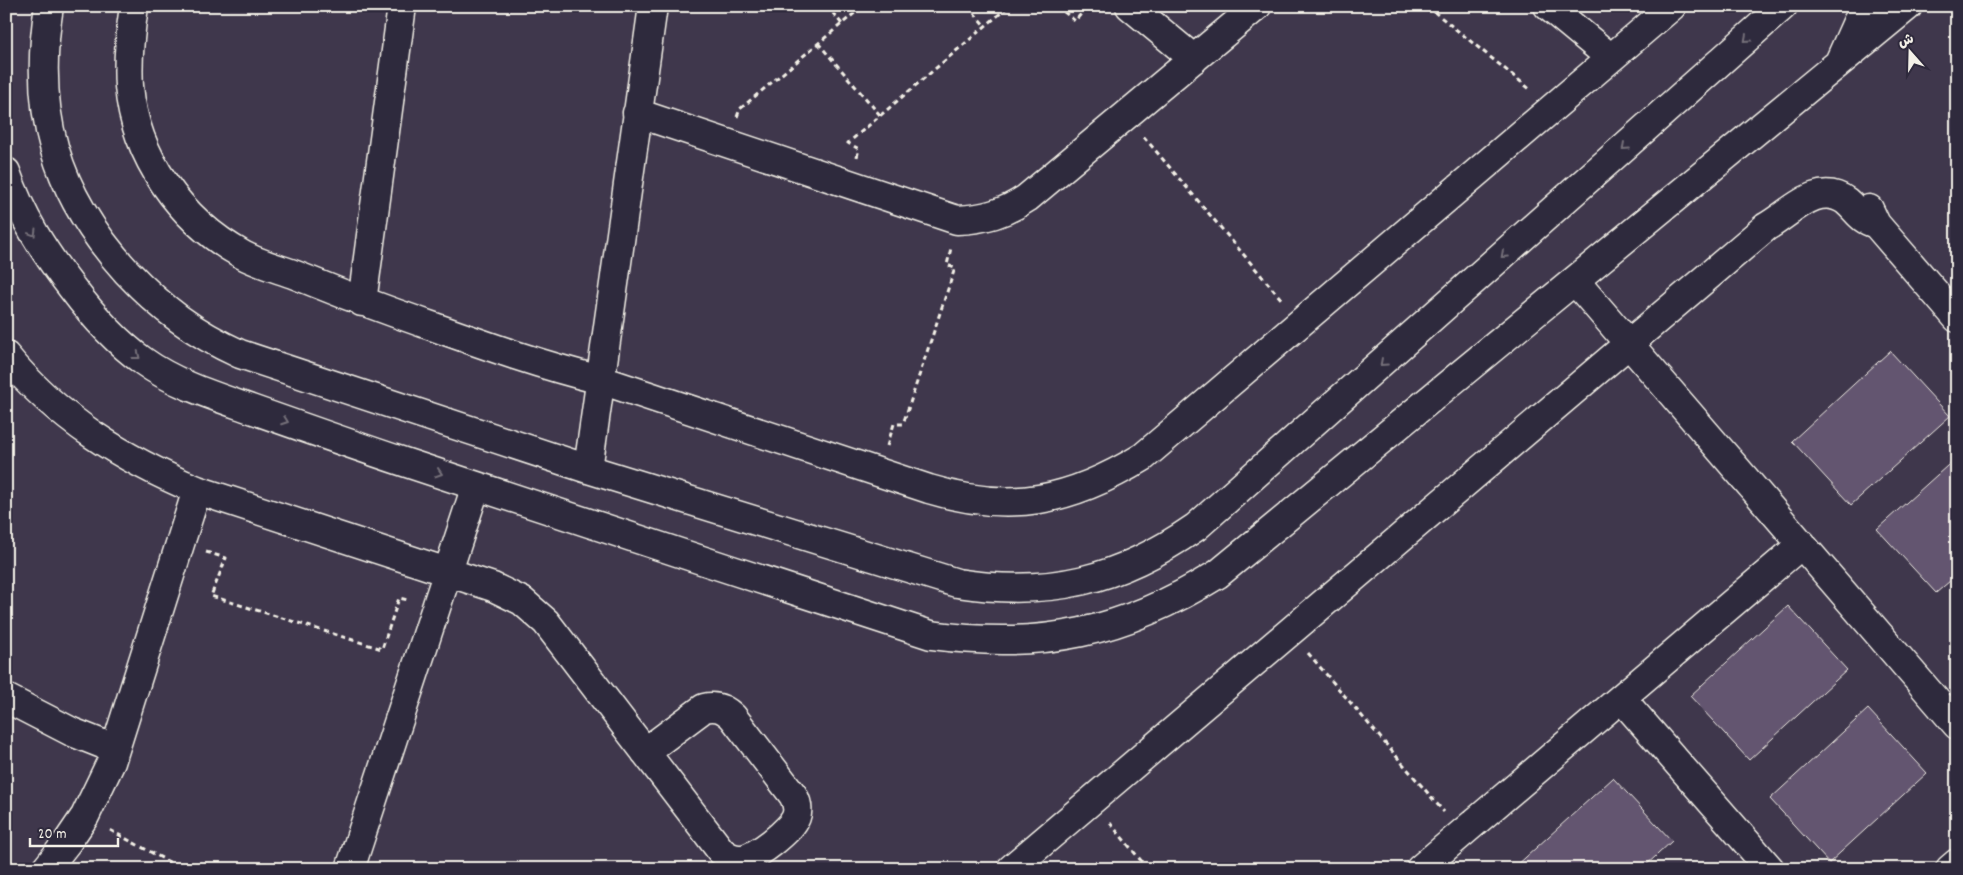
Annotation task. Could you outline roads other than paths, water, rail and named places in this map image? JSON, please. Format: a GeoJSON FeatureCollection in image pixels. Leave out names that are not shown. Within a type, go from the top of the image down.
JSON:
{"type":"FeatureCollection","features":[{"type":"Feature","properties":{"kind":"street"},"geometry":{"type":"LineString","coordinates":[[49,6],[45,32],[43,69],[51,138],[60,170],[74,200],[91,228],[121,265],[164,309],[196,332],[240,354],[588,469],[956,583],[987,588],[1019,589],[1051,587],[1082,582],[1113,572],[1142,560],[1170,545],[1196,527],[1783,6]]}},
{"type":"Feature","properties":{"kind":"street"},"geometry":{"type":"LineString","coordinates":[[134,6],[128,66],[133,108],[138,129],[152,161],[166,186],[179,203],[210,232],[245,256],[362,302],[559,370],[601,380],[958,498],[987,502],[1017,502],[1044,499],[1086,487],[1120,472],[1143,457],[1672,6]]}},
{"type":"Feature","properties":{"kind":"street"},"geometry":{"type":"LineString","coordinates":[[362,302],[402,6]]}},
{"type":"Feature","properties":{"kind":"street"},"geometry":{"type":"LineString","coordinates":[[588,469],[653,6]]}},
{"type":"Feature","properties":{"kind":"street"},"geometry":{"type":"LineString","coordinates":[[1130,6],[1194,59]]}},
{"type":"Feature","properties":{"kind":"street"},"geometry":{"type":"LineString","coordinates":[[637,113],[957,220],[988,217],[1015,206],[1257,6]]}},
{"type":"Feature","properties":{"kind":"street"},"geometry":{"type":"LineString","coordinates":[[1548,6],[1611,58]]}},
{"type":"Feature","properties":{"kind":"street"},"geometry":{"type":"LineString","coordinates":[[1838,66],[1857,22],[1869,6]]}},
{"type":"Feature","properties":{"kind":"street"},"geometry":{"type":"LineString","coordinates":[[6,172],[28,226],[48,257],[106,330],[145,363],[202,392],[337,440],[931,635],[970,640],[1008,641],[1047,638],[1086,632],[1120,622],[1154,609],[1187,593],[1218,574],[1838,66],[1908,6]]}},
{"type":"Feature","properties":{"kind":"street"},"geometry":{"type":"LineString","coordinates":[[1011,869],[1766,228],[1776,210],[1789,194],[1808,182],[1819,179],[1832,179],[1853,189],[1866,204],[1876,224],[1957,318]]}},
{"type":"Feature","properties":{"kind":"street"},"geometry":{"type":"LineString","coordinates":[[1575,281],[1957,725]]}},
{"type":"Feature","properties":{"kind":"street"},"geometry":{"type":"LineString","coordinates":[[6,356],[67,417],[129,459],[196,490],[508,593],[535,610],[721,851],[727,856],[735,859],[752,857],[790,827],[795,819],[798,811],[797,802],[793,795],[733,717],[721,707],[712,706],[704,708],[646,752]]}},
{"type":"Feature","properties":{"kind":"street"},"geometry":{"type":"LineString","coordinates":[[350,869],[476,486]]}},
{"type":"Feature","properties":{"kind":"street"},"geometry":{"type":"LineString","coordinates":[[46,869],[68,841],[84,816],[99,789],[115,749],[196,490]]}},
{"type":"Feature","properties":{"kind":"street"},"geometry":{"type":"LineString","coordinates":[[1429,866],[1462,833],[1802,544]]}},
{"type":"Feature","properties":{"kind":"street"},"geometry":{"type":"LineString","coordinates":[[6,698],[63,728],[115,749]]}},
{"type":"Feature","properties":{"kind":"street"},"geometry":{"type":"LineString","coordinates":[[1620,698],[1770,869]]}},
{"type":"Feature","properties":{"kind":"street"},"geometry":{"type":"LineString","coordinates":[[1950,869],[1957,863]]}}]}
